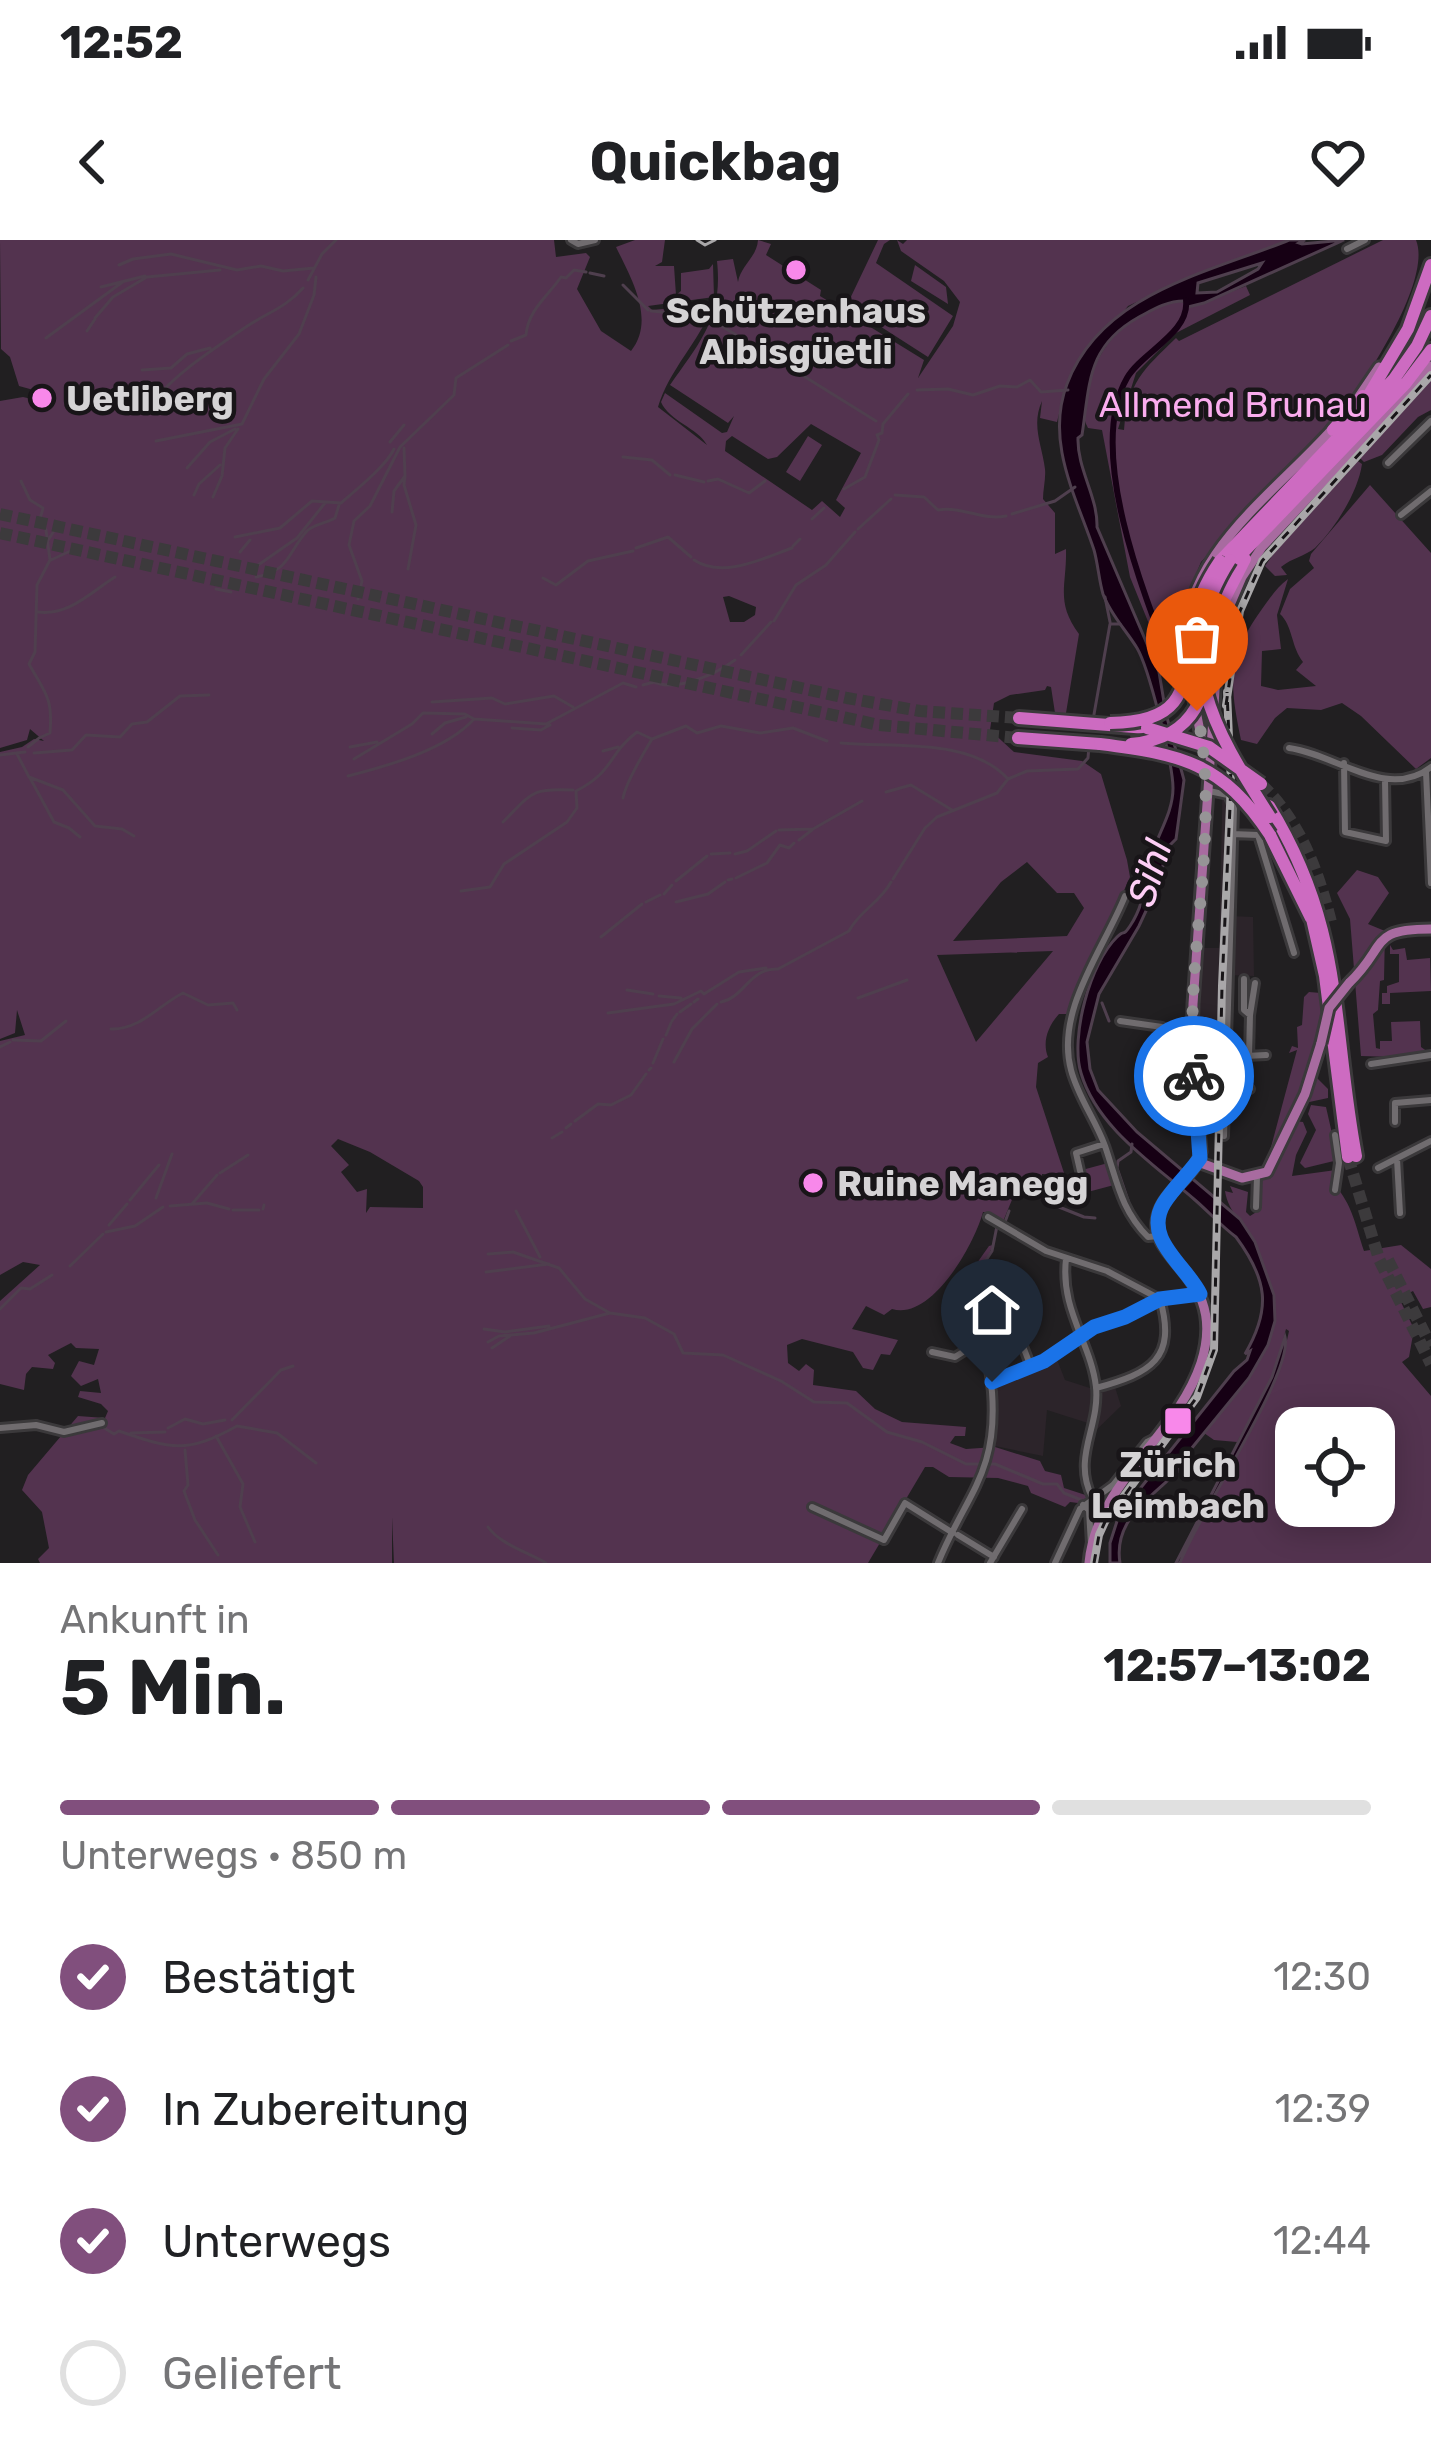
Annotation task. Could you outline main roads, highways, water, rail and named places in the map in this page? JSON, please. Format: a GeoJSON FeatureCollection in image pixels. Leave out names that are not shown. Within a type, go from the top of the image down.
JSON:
{"type":"FeatureCollection","features":[{"type":"Feature","properties":{"kind":"highway"},"geometry":{"type":"LineString","coordinates":[[1352,438],[1408,347],[1427,294],[1431,265]]}},
{"type":"Feature","properties":{"kind":"highway"},"geometry":{"type":"LineString","coordinates":[[1330,446],[1390,362],[1427,294]]}},
{"type":"Feature","properties":{"kind":"highway"},"geometry":{"type":"LineString","coordinates":[[1366,416],[1406,364],[1431,316]]}},
{"type":"Feature","properties":{"kind":"highway"},"geometry":{"type":"LineString","coordinates":[[1366,416],[1411,366],[1431,331]]}},
{"type":"Feature","properties":{"kind":"highway"},"geometry":{"type":"LineString","coordinates":[[1110,723],[1152,717],[1180,694],[1189,672],[1198,604],[1263,516],[1330,446],[1431,359]]}},
{"type":"Feature","properties":{"kind":"highway"},"geometry":{"type":"LineString","coordinates":[[1419,380],[1431,359]]}},
{"type":"Feature","properties":{"kind":"highway"},"geometry":{"type":"LineString","coordinates":[[1344,1046],[1326,934],[1285,845],[1229,743],[1208,688],[1208,622],[1231,562],[1431,359]]}},
{"type":"Feature","properties":{"kind":"highway"},"geometry":{"type":"LineString","coordinates":[[1333,430],[1390,362]]}},
{"type":"Feature","properties":{"kind":"highway"},"geometry":{"type":"LineString","coordinates":[[1283,510],[1329,474]]}},
{"type":"Feature","properties":{"kind":"highway"},"geometry":{"type":"LineString","coordinates":[[1100,744],[1157,739],[1193,713],[1207,688],[1231,562]]}},
{"type":"Feature","properties":{"kind":"highway"},"geometry":{"type":"LineString","coordinates":[[1019,718],[1110,723],[1190,739],[1228,758],[1261,784]]}},
{"type":"Feature","properties":{"kind":"highway"},"geometry":{"type":"LineString","coordinates":[[1018,738],[1172,754],[1208,769],[1285,845],[1316,930],[1339,1106],[1352,1156],[1341,983],[1332,926]]}},
{"type":"Feature","properties":{"kind":"main road"},"geometry":{"type":"LineString","coordinates":[[1207,774],[1186,662],[1185,630],[1198,580],[1219,550],[1333,430],[1396,339],[1431,253]]}},
{"type":"Feature","properties":{"kind":"main road"},"geometry":{"type":"LineString","coordinates":[[1089,1563],[1091,1544],[1106,1508],[1199,1369],[1207,1317],[1200,1294],[1159,1236],[1157,1216],[1195,1166],[1201,1147],[1192,1041],[1207,774],[1223,630],[1242,577],[1266,542],[1419,380]]}},
{"type":"Feature","properties":{"kind":"main road"},"geometry":{"type":"LineString","coordinates":[[1197,711],[1204,717],[1213,713]]}},
{"type":"Feature","properties":{"kind":"main road"},"geometry":{"type":"LineString","coordinates":[[1195,1166],[1236,1176],[1260,1176],[1292,1125],[1329,1008],[1389,933],[1399,928],[1431,928]]}},
{"type":"Feature","properties":{"kind":"water","name":"Sihl"},"geometry":{"type":"Polygon","coordinates":[[[1289,240],[1305,240],[1302,244],[1344,240],[1204,303],[1166,304],[1122,328],[1094,367],[1078,438],[1097,527],[1159,672],[1184,780],[1176,839],[1167,848],[1159,883],[1099,994],[1087,1042],[1090,1069],[1098,1090],[1137,1132],[1240,1219],[1255,1242],[1274,1295],[1275,1321],[1249,1378],[1177,1472],[1136,1511],[1122,1534],[1120,1563],[1110,1563],[1110,1543],[1119,1515],[1247,1360],[1262,1294],[1260,1280],[1236,1237],[1114,1128],[1081,1073],[1080,1021],[1091,982],[1107,949],[1128,930],[1139,909],[1173,788],[1148,675],[1103,594],[1094,550],[1066,468],[1059,427],[1061,406],[1083,353],[1131,307],[1192,276],[1289,240]],[[1262,263],[1198,283],[1197,293],[1217,292],[1262,263]]]}},
{"type":"Feature","properties":{"kind":"water"},"geometry":{"type":"Polygon","coordinates":[[[1285,1337],[1275,1380],[1176,1563],[1272,1377],[1285,1337]]]}},
{"type":"Feature","properties":{"kind":"waterway"},"geometry":{"type":"LineString","coordinates":[[308,280],[336,240]]}},
{"type":"Feature","properties":{"kind":"waterway"},"geometry":{"type":"LineString","coordinates":[[119,265],[171,254],[237,270],[314,268]]}},
{"type":"Feature","properties":{"kind":"waterway"},"geometry":{"type":"LineString","coordinates":[[95,318],[113,297],[147,277],[220,270]]}},
{"type":"Feature","properties":{"kind":"waterway"},"geometry":{"type":"LineString","coordinates":[[511,341],[526,335],[535,311],[561,277],[574,270],[586,272]]}},
{"type":"Feature","properties":{"kind":"waterway"},"geometry":{"type":"LineString","coordinates":[[590,273],[604,276]]}},
{"type":"Feature","properties":{"kind":"waterway"},"geometry":{"type":"LineString","coordinates":[[101,287],[145,276]]}},
{"type":"Feature","properties":{"kind":"waterway"},"geometry":{"type":"LineString","coordinates":[[156,441],[242,424],[264,379],[299,334],[316,277]]}},
{"type":"Feature","properties":{"kind":"waterway"},"geometry":{"type":"LineString","coordinates":[[46,338],[124,281]]}},
{"type":"Feature","properties":{"kind":"waterway"},"geometry":{"type":"LineString","coordinates":[[623,285],[648,310]]}},
{"type":"Feature","properties":{"kind":"waterway"},"geometry":{"type":"LineString","coordinates":[[103,409],[153,402],[193,364],[303,288]]}},
{"type":"Feature","properties":{"kind":"waterway"},"geometry":{"type":"LineString","coordinates":[[1171,663],[1123,521],[1113,443],[1116,408],[1127,378],[1181,322],[1186,300]]}},
{"type":"Feature","properties":{"kind":"waterway"},"geometry":{"type":"LineString","coordinates":[[651,311],[710,319]]}},
{"type":"Feature","properties":{"kind":"waterway"},"geometry":{"type":"LineString","coordinates":[[87,331],[95,319]]}},
{"type":"Feature","properties":{"kind":"waterway"},"geometry":{"type":"LineString","coordinates":[[712,320],[736,335]]}},
{"type":"Feature","properties":{"kind":"waterway"},"geometry":{"type":"LineString","coordinates":[[739,337],[755,346]]}},
{"type":"Feature","properties":{"kind":"waterway"},"geometry":{"type":"LineString","coordinates":[[358,599],[362,581],[349,545],[354,521],[370,506],[400,447],[454,395],[456,378],[508,345]]}},
{"type":"Feature","properties":{"kind":"waterway"},"geometry":{"type":"LineString","coordinates":[[142,370],[171,368],[187,354],[210,348]]}},
{"type":"Feature","properties":{"kind":"waterway"},"geometry":{"type":"LineString","coordinates":[[760,349],[772,357]]}},
{"type":"Feature","properties":{"kind":"waterway"},"geometry":{"type":"LineString","coordinates":[[781,362],[876,421]]}},
{"type":"Feature","properties":{"kind":"waterway"},"geometry":{"type":"LineString","coordinates":[[917,390],[948,389],[973,395],[1030,380],[1041,392],[1068,390]]}},
{"type":"Feature","properties":{"kind":"waterway"},"geometry":{"type":"LineString","coordinates":[[844,489],[865,477],[877,435],[908,394]]}},
{"type":"Feature","properties":{"kind":"waterway"},"geometry":{"type":"LineString","coordinates":[[390,442],[404,425]]}},
{"type":"Feature","properties":{"kind":"waterway"},"geometry":{"type":"LineString","coordinates":[[187,468],[210,442],[235,429]]}},
{"type":"Feature","properties":{"kind":"waterway"},"geometry":{"type":"LineString","coordinates":[[213,497],[222,476],[225,448],[238,429]]}},
{"type":"Feature","properties":{"kind":"waterway"},"geometry":{"type":"LineString","coordinates":[[392,512],[394,491],[405,476],[404,448]]}},
{"type":"Feature","properties":{"kind":"waterway"},"geometry":{"type":"LineString","coordinates":[[235,537],[280,528],[312,501],[341,503],[394,449]]}},
{"type":"Feature","properties":{"kind":"waterway"},"geometry":{"type":"LineString","coordinates":[[623,457],[652,460],[670,475]]}},
{"type":"Feature","properties":{"kind":"waterway"},"geometry":{"type":"LineString","coordinates":[[194,495],[220,465]]}},
{"type":"Feature","properties":{"kind":"waterway"},"geometry":{"type":"LineString","coordinates":[[675,475],[704,482]]}},
{"type":"Feature","properties":{"kind":"waterway"},"geometry":{"type":"LineString","coordinates":[[405,476],[416,525],[408,569]]}},
{"type":"Feature","properties":{"kind":"waterway"},"geometry":{"type":"LineString","coordinates":[[708,481],[718,479],[749,493],[765,481]]}},
{"type":"Feature","properties":{"kind":"waterway"},"geometry":{"type":"LineString","coordinates":[[21,481],[30,500],[43,508],[40,519],[50,560],[37,585],[35,652],[29,664],[50,711],[50,733],[39,738]]}},
{"type":"Feature","properties":{"kind":"waterway"},"geometry":{"type":"LineString","coordinates":[[1012,514],[1055,501],[1075,487]]}},
{"type":"Feature","properties":{"kind":"waterway"},"geometry":{"type":"LineString","coordinates":[[895,495],[924,497],[938,510],[1006,516]]}},
{"type":"Feature","properties":{"kind":"waterway"},"geometry":{"type":"LineString","coordinates":[[858,529],[891,499]]}},
{"type":"Feature","properties":{"kind":"waterway"},"geometry":{"type":"LineString","coordinates":[[248,572],[297,538],[325,503]]}},
{"type":"Feature","properties":{"kind":"waterway"},"geometry":{"type":"LineString","coordinates":[[256,577],[282,565],[307,531],[335,518],[339,505]]}},
{"type":"Feature","properties":{"kind":"waterway"},"geometry":{"type":"LineString","coordinates":[[812,519],[824,508]]}},
{"type":"Feature","properties":{"kind":"waterway"},"geometry":{"type":"LineString","coordinates":[[47,542],[59,523]]}},
{"type":"Feature","properties":{"kind":"waterway"},"geometry":{"type":"LineString","coordinates":[[774,621],[796,585],[826,565],[855,532]]}},
{"type":"Feature","properties":{"kind":"waterway"},"geometry":{"type":"LineString","coordinates":[[636,548],[668,537],[691,557]]}},
{"type":"Feature","properties":{"kind":"waterway"},"geometry":{"type":"LineString","coordinates":[[793,546],[800,539]]}},
{"type":"Feature","properties":{"kind":"waterway"},"geometry":{"type":"LineString","coordinates":[[240,552],[250,540]]}},
{"type":"Feature","properties":{"kind":"waterway"},"geometry":{"type":"LineString","coordinates":[[51,560],[79,547]]}},
{"type":"Feature","properties":{"kind":"waterway"},"geometry":{"type":"LineString","coordinates":[[694,560],[730,567],[792,548]]}},
{"type":"Feature","properties":{"kind":"waterway"},"geometry":{"type":"LineString","coordinates":[[543,578],[556,585],[588,561],[633,551]]}},
{"type":"Feature","properties":{"kind":"waterway"},"geometry":{"type":"LineString","coordinates":[[38,612],[70,607],[115,577]]}},
{"type":"Feature","properties":{"kind":"waterway"},"geometry":{"type":"LineString","coordinates":[[216,589],[231,592]]}},
{"type":"Feature","properties":{"kind":"waterway"},"geometry":{"type":"LineString","coordinates":[[1105,597],[1110,622]]}},
{"type":"Feature","properties":{"kind":"waterway"},"geometry":{"type":"LineString","coordinates":[[741,655],[771,622]]}},
{"type":"Feature","properties":{"kind":"waterway"},"geometry":{"type":"LineString","coordinates":[[1093,720],[1110,624],[1120,624]]}},
{"type":"Feature","properties":{"kind":"waterway"},"geometry":{"type":"LineString","coordinates":[[643,685],[685,683],[735,660]]}},
{"type":"Feature","properties":{"kind":"waterway"},"geometry":{"type":"LineString","coordinates":[[348,776],[432,748],[474,719],[546,724],[623,683],[636,687]]}},
{"type":"Feature","properties":{"kind":"waterway"},"geometry":{"type":"LineString","coordinates":[[34,753],[72,750],[86,735],[120,737],[132,724],[147,722],[180,696],[209,695]]}},
{"type":"Feature","properties":{"kind":"waterway"},"geometry":{"type":"LineString","coordinates":[[432,702],[492,698],[505,704],[554,696],[573,707]]}},
{"type":"Feature","properties":{"kind":"waterway"},"geometry":{"type":"LineString","coordinates":[[354,759],[423,713],[465,714],[474,719]]}},
{"type":"Feature","properties":{"kind":"waterway"},"geometry":{"type":"LineString","coordinates":[[432,734],[445,723],[466,717]]}},
{"type":"Feature","properties":{"kind":"waterway"},"geometry":{"type":"LineString","coordinates":[[512,728],[541,730],[550,725]]}},
{"type":"Feature","properties":{"kind":"waterway"},"geometry":{"type":"LineString","coordinates":[[461,891],[490,887],[504,864],[567,822],[577,808],[576,791],[597,777],[637,732],[652,739],[686,726],[697,733],[721,726],[760,733],[793,728],[827,741]]}},
{"type":"Feature","properties":{"kind":"waterway"},"geometry":{"type":"LineString","coordinates":[[28,747],[38,739]]}},
{"type":"Feature","properties":{"kind":"waterway"},"geometry":{"type":"LineString","coordinates":[[623,798],[652,739]]}},
{"type":"Feature","properties":{"kind":"waterway"},"geometry":{"type":"LineString","coordinates":[[350,747],[377,742]]}},
{"type":"Feature","properties":{"kind":"waterway"},"geometry":{"type":"LineString","coordinates":[[841,743],[952,750],[973,756],[1008,779]]}},
{"type":"Feature","properties":{"kind":"waterway"},"geometry":{"type":"LineString","coordinates":[[893,879],[937,817],[997,793],[1008,779],[1027,771],[1078,769],[1088,758],[1089,746]]}},
{"type":"Feature","properties":{"kind":"waterway"},"geometry":{"type":"LineString","coordinates":[[603,751],[618,747]]}},
{"type":"Feature","properties":{"kind":"waterway"},"geometry":{"type":"LineString","coordinates":[[0,755],[25,752]]}},
{"type":"Feature","properties":{"kind":"waterway"},"geometry":{"type":"LineString","coordinates":[[17,754],[29,777],[63,790],[95,826],[122,829],[134,836]]}},
{"type":"Feature","properties":{"kind":"waterway"},"geometry":{"type":"LineString","coordinates":[[30,778],[54,822],[80,837]]}},
{"type":"Feature","properties":{"kind":"waterway"},"geometry":{"type":"LineString","coordinates":[[886,792],[911,785],[952,810]]}},
{"type":"Feature","properties":{"kind":"waterway"},"geometry":{"type":"LineString","coordinates":[[503,822],[534,794],[573,790]]}},
{"type":"Feature","properties":{"kind":"waterway"},"geometry":{"type":"LineString","coordinates":[[779,830],[813,829],[862,801]]}},
{"type":"Feature","properties":{"kind":"waterway"},"geometry":{"type":"LineString","coordinates":[[799,840],[812,830]]}},
{"type":"Feature","properties":{"kind":"waterway"},"geometry":{"type":"LineString","coordinates":[[735,854],[776,831]]}},
{"type":"Feature","properties":{"kind":"waterway"},"geometry":{"type":"LineString","coordinates":[[736,878],[767,863],[780,845],[789,848],[794,843]]}},
{"type":"Feature","properties":{"kind":"waterway"},"geometry":{"type":"LineString","coordinates":[[711,854],[730,853]]}},
{"type":"Feature","properties":{"kind":"waterway"},"geometry":{"type":"LineString","coordinates":[[676,881],[707,856]]}},
{"type":"Feature","properties":{"kind":"waterway"},"geometry":{"type":"LineString","coordinates":[[728,880],[732,879]]}},
{"type":"Feature","properties":{"kind":"waterway"},"geometry":{"type":"LineString","coordinates":[[676,902],[708,894],[725,882]]}},
{"type":"Feature","properties":{"kind":"waterway"},"geometry":{"type":"LineString","coordinates":[[721,1002],[760,973],[778,969],[849,931],[891,882]]}},
{"type":"Feature","properties":{"kind":"waterway"},"geometry":{"type":"LineString","coordinates":[[664,894],[672,885]]}},
{"type":"Feature","properties":{"kind":"waterway"},"geometry":{"type":"LineString","coordinates":[[646,902],[660,895]]}},
{"type":"Feature","properties":{"kind":"waterway"},"geometry":{"type":"LineString","coordinates":[[601,937],[642,904]]}},
{"type":"Feature","properties":{"kind":"waterway"},"geometry":{"type":"LineString","coordinates":[[608,1013],[674,1004],[701,991],[704,994],[739,972],[766,968]]}},
{"type":"Feature","properties":{"kind":"waterway"},"geometry":{"type":"LineString","coordinates":[[858,998],[907,980]]}},
{"type":"Feature","properties":{"kind":"waterway"},"geometry":{"type":"LineString","coordinates":[[627,990],[653,994]]}},
{"type":"Feature","properties":{"kind":"waterway"},"geometry":{"type":"LineString","coordinates":[[111,1029],[140,1021],[183,993],[208,1005],[233,1003],[237,1010]]}},
{"type":"Feature","properties":{"kind":"waterway"},"geometry":{"type":"LineString","coordinates":[[659,996],[681,998]]}},
{"type":"Feature","properties":{"kind":"waterway"},"geometry":{"type":"LineString","coordinates":[[694,1002],[698,999]]}},
{"type":"Feature","properties":{"kind":"waterway"},"geometry":{"type":"LineString","coordinates":[[1102,1003],[1109,1021]]}},
{"type":"Feature","properties":{"kind":"waterway"},"geometry":{"type":"LineString","coordinates":[[680,1012],[691,1004]]}},
{"type":"Feature","properties":{"kind":"waterway"},"geometry":{"type":"LineString","coordinates":[[674,1062],[692,1029],[717,1004]]}},
{"type":"Feature","properties":{"kind":"waterway"},"geometry":{"type":"LineString","coordinates":[[672,1021],[677,1014]]}},
{"type":"Feature","properties":{"kind":"waterway"},"geometry":{"type":"LineString","coordinates":[[13,1040],[41,1041],[66,1021]]}},
{"type":"Feature","properties":{"kind":"waterway"},"geometry":{"type":"LineString","coordinates":[[666,1035],[671,1023]]}},
{"type":"Feature","properties":{"kind":"waterway"},"geometry":{"type":"LineString","coordinates":[[653,1063],[663,1039]]}},
{"type":"Feature","properties":{"kind":"waterway"},"geometry":{"type":"LineString","coordinates":[[0,1047],[10,1042]]}},
{"type":"Feature","properties":{"kind":"waterway"},"geometry":{"type":"LineString","coordinates":[[575,1121],[598,1104],[611,1105],[631,1095],[646,1074]]}},
{"type":"Feature","properties":{"kind":"waterway"},"geometry":{"type":"LineString","coordinates":[[566,1128],[571,1124]]}},
{"type":"Feature","properties":{"kind":"waterway"},"geometry":{"type":"LineString","coordinates":[[552,1138],[562,1132]]}},
{"type":"Feature","properties":{"kind":"waterway"},"geometry":{"type":"LineString","coordinates":[[1130,1206],[1117,1168],[1132,1144]]}},
{"type":"Feature","properties":{"kind":"waterway"},"geometry":{"type":"LineString","coordinates":[[156,1198],[172,1154]]}},
{"type":"Feature","properties":{"kind":"waterway"},"geometry":{"type":"LineString","coordinates":[[220,1173],[248,1155]]}},
{"type":"Feature","properties":{"kind":"waterway"},"geometry":{"type":"LineString","coordinates":[[130,1200],[159,1165]]}},
{"type":"Feature","properties":{"kind":"waterway"},"geometry":{"type":"LineString","coordinates":[[192,1204],[217,1175]]}},
{"type":"Feature","properties":{"kind":"waterway"},"geometry":{"type":"LineString","coordinates":[[1044,1201],[1095,1218]]}},
{"type":"Feature","properties":{"kind":"waterway"},"geometry":{"type":"LineString","coordinates":[[170,1206],[207,1203],[229,1209]]}},
{"type":"Feature","properties":{"kind":"waterway"},"geometry":{"type":"LineString","coordinates":[[109,1225],[127,1204]]}},
{"type":"Feature","properties":{"kind":"waterway"},"geometry":{"type":"LineString","coordinates":[[263,1209],[264,1205]]}},
{"type":"Feature","properties":{"kind":"waterway"},"geometry":{"type":"LineString","coordinates":[[106,1232],[135,1226],[163,1207]]}},
{"type":"Feature","properties":{"kind":"waterway"},"geometry":{"type":"LineString","coordinates":[[233,1210],[259,1210]]}},
{"type":"Feature","properties":{"kind":"waterway"},"geometry":{"type":"LineString","coordinates":[[516,1211],[540,1257]]}},
{"type":"Feature","properties":{"kind":"waterway"},"geometry":{"type":"LineString","coordinates":[[1005,1222],[1009,1211]]}},
{"type":"Feature","properties":{"kind":"waterway"},"geometry":{"type":"LineString","coordinates":[[963,1296],[992,1251],[997,1226]]}},
{"type":"Feature","properties":{"kind":"waterway"},"geometry":{"type":"LineString","coordinates":[[70,1266],[103,1234]]}},
{"type":"Feature","properties":{"kind":"waterway"},"geometry":{"type":"LineString","coordinates":[[488,1254],[513,1252],[559,1268],[585,1299],[610,1313],[645,1318],[674,1334],[683,1353],[723,1355],[814,1402],[847,1403],[887,1432],[922,1442],[966,1464],[995,1464],[1043,1484],[1057,1484],[1064,1493],[1121,1516]]}},
{"type":"Feature","properties":{"kind":"waterway"},"geometry":{"type":"LineString","coordinates":[[486,1272],[549,1264]]}},
{"type":"Feature","properties":{"kind":"waterway"},"geometry":{"type":"LineString","coordinates":[[0,1309],[21,1288],[30,1289],[52,1275]]}},
{"type":"Feature","properties":{"kind":"waterway"},"geometry":{"type":"LineString","coordinates":[[488,1342],[610,1313]]}},
{"type":"Feature","properties":{"kind":"waterway"},"geometry":{"type":"LineString","coordinates":[[484,1329],[505,1332],[549,1326]]}},
{"type":"Feature","properties":{"kind":"waterway"},"geometry":{"type":"LineString","coordinates":[[492,1348],[510,1336]]}},
{"type":"Feature","properties":{"kind":"waterway"},"geometry":{"type":"LineString","coordinates":[[232,1420],[281,1370],[293,1366]]}},
{"type":"Feature","properties":{"kind":"waterway"},"geometry":{"type":"LineString","coordinates":[[168,1428],[185,1419],[203,1424],[225,1420]]}},
{"type":"Feature","properties":{"kind":"waterway"},"geometry":{"type":"LineString","coordinates":[[37,1421],[51,1426]]}},
{"type":"Feature","properties":{"kind":"waterway"},"geometry":{"type":"LineString","coordinates":[[86,1430],[101,1426],[114,1434],[119,1431],[179,1446],[205,1441],[237,1426],[277,1433],[316,1463]]}},
{"type":"Feature","properties":{"kind":"waterway"},"geometry":{"type":"LineString","coordinates":[[131,1433],[165,1432]]}},
{"type":"Feature","properties":{"kind":"waterway"},"geometry":{"type":"LineString","coordinates":[[216,1436],[243,1484],[240,1507],[255,1542]]}},
{"type":"Feature","properties":{"kind":"waterway"},"geometry":{"type":"LineString","coordinates":[[185,1450],[188,1485],[184,1491],[195,1520],[218,1555]]}},
{"type":"Feature","properties":{"kind":"waterway"},"geometry":{"type":"LineString","coordinates":[[488,1527],[546,1563]]}},
{"type":"Feature","properties":{"kind":"tunnel"},"geometry":{"type":"LineString","coordinates":[[0,514],[847,698],[920,711],[1019,718]]}},
{"type":"Feature","properties":{"kind":"tunnel"},"geometry":{"type":"LineString","coordinates":[[0,533],[879,725],[1018,738]]}},
{"type":"Feature","properties":{"kind":"tunnel"},"geometry":{"type":"LineString","coordinates":[[1261,784],[1307,849],[1332,926]]}},
{"type":"Feature","properties":{"kind":"tunnel"},"geometry":{"type":"LineString","coordinates":[[1348,1157],[1379,1259],[1431,1364]]}},
{"type":"Feature","properties":{"kind":"tunnel"},"geometry":{"type":"LineString","coordinates":[[1388,1260],[1431,1346]]}},
{"type":"Feature","properties":{"kind":"tram line"},"geometry":{"type":"LineString","coordinates":[[697,240],[705,245],[715,240]]}},
{"type":"Feature","properties":{"kind":"railway"},"geometry":{"type":"LineString","coordinates":[[1226,705],[1240,611],[1262,561],[1431,375]]}},
{"type":"Feature","properties":{"kind":"railway"},"geometry":{"type":"LineString","coordinates":[[1104,1523],[1197,1397],[1214,1350],[1231,784],[1227,692]]}},
{"type":"Feature","properties":{"kind":"railway"},"geometry":{"type":"LineString","coordinates":[[1094,1563],[1110,1511]]}},
{"type":"Feature","properties":{"kind":"place","name":"Schützenhaus Albisgüetli"},"geometry":{"type":"Point","coordinates":[796,270]}},
{"type":"Feature","properties":{"kind":"place","name":"Uetliberg"},"geometry":{"type":"Point","coordinates":[42,398]}},
{"type":"Feature","properties":{"kind":"place","name":"Ruine Manegg"},"geometry":{"type":"Point","coordinates":[813,1183]}},
{"type":"Feature","properties":{"kind":"place","name":"Zürich Leimbach"},"geometry":{"type":"Point","coordinates":[1178,1421]}},
{"type":"Feature","properties":{"kind":"park label","name":"Allmend Brunau"},"geometry":{"type":"Point","coordinates":[1233,404]}}]}
